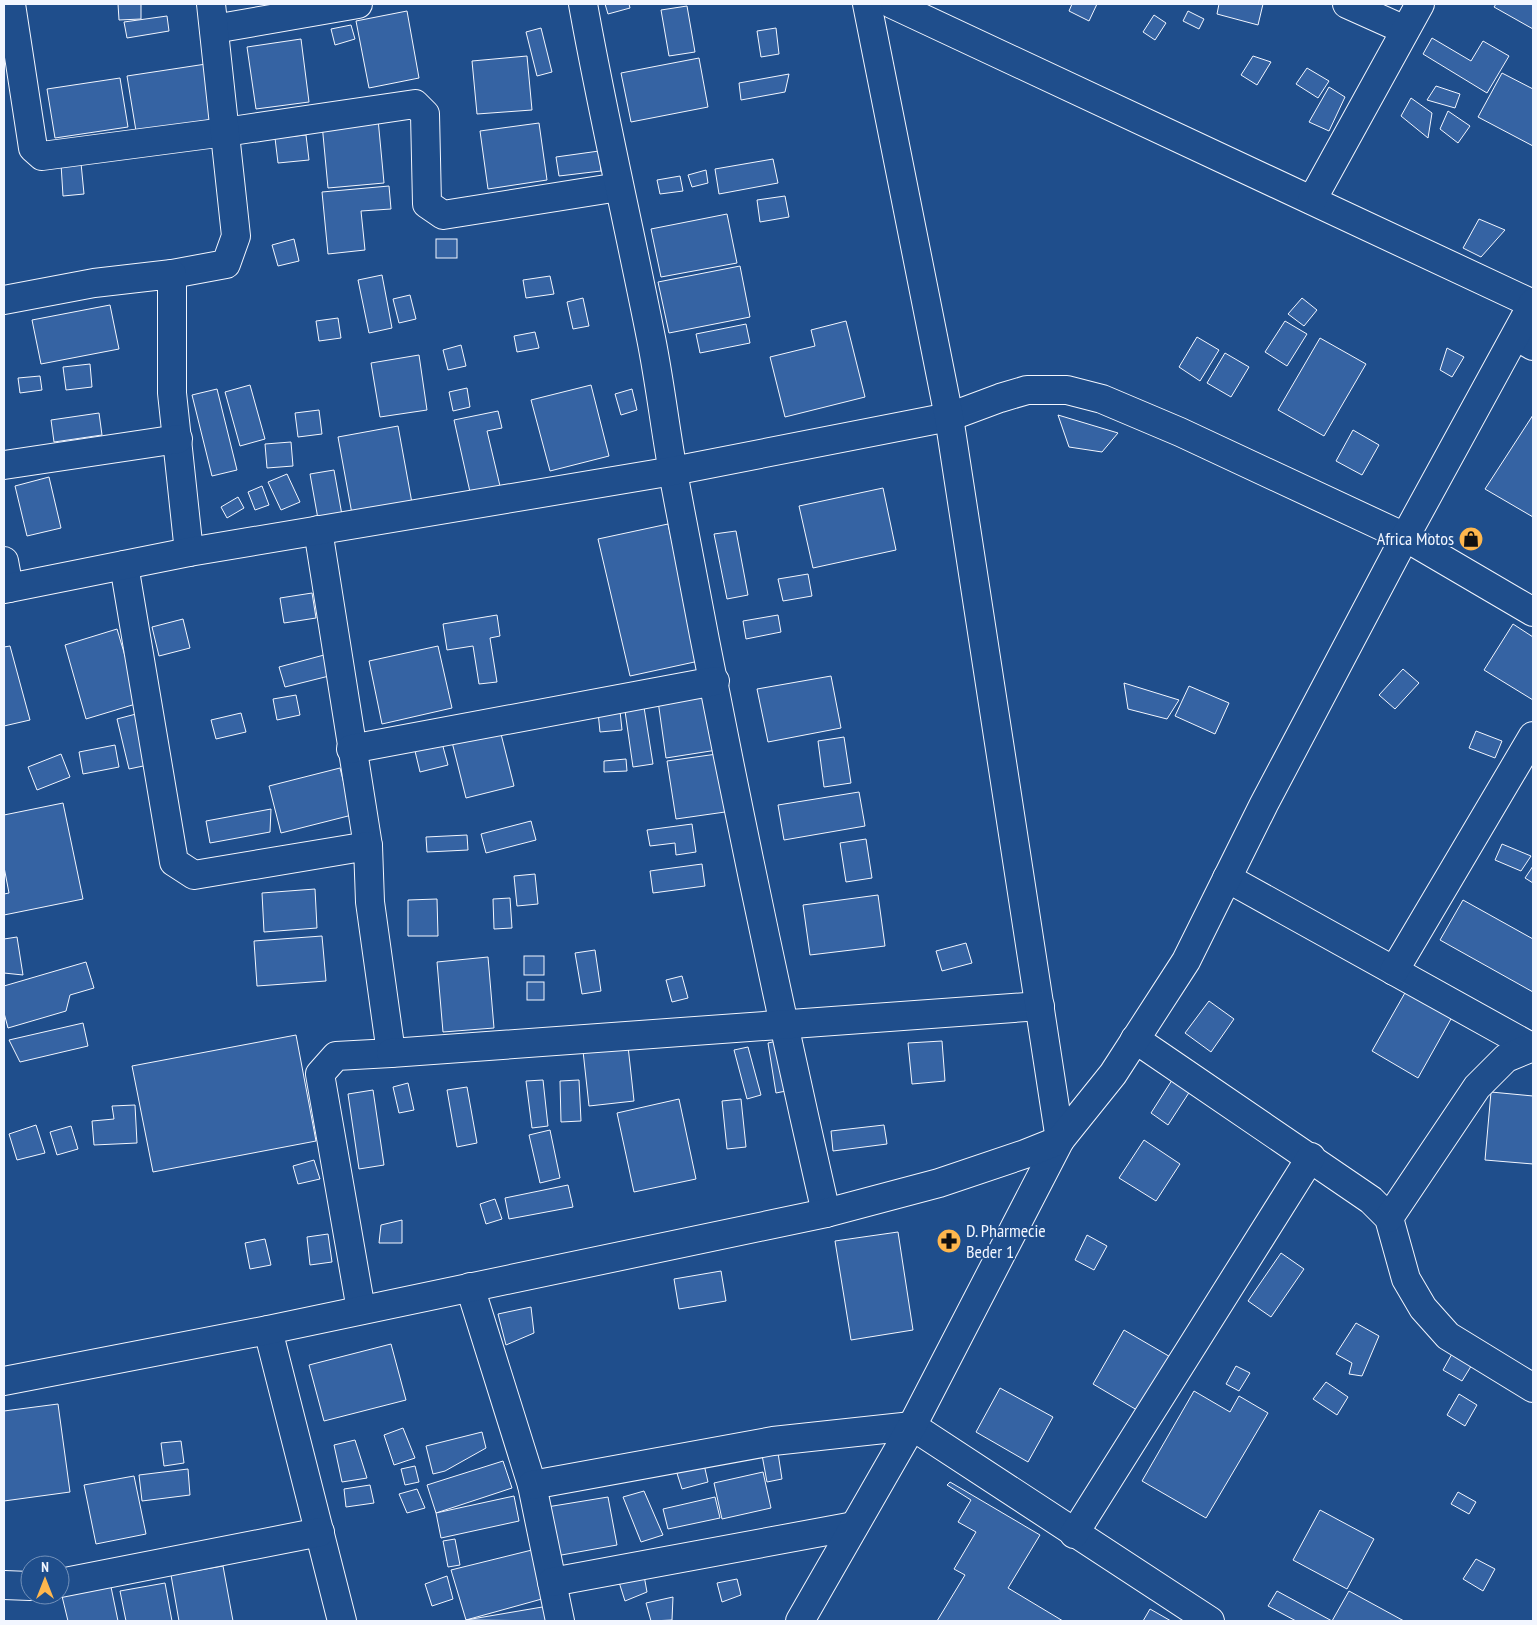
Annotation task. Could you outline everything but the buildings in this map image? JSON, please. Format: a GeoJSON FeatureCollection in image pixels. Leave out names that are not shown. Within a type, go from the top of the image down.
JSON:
{"type":"FeatureCollection","features":[{"type":"Feature","properties":{"kind":"street"},"geometry":{"type":"LineString","coordinates":[[11,4],[13,82],[33,148],[42,156],[415,104],[425,114],[427,204],[443,215],[619,187]]}},
{"type":"Feature","properties":{"kind":"street"},"geometry":{"type":"LineString","coordinates":[[4,300],[94,283],[172,274],[226,264],[236,236],[212,17],[358,4]]}},
{"type":"Feature","properties":{"kind":"street"},"geometry":{"type":"LineString","coordinates":[[583,4],[651,340],[673,471],[784,1027],[826,1213]]}},
{"type":"Feature","properties":{"kind":"street"},"geometry":{"type":"LineString","coordinates":[[867,4],[949,417],[1060,1140]]}},
{"type":"Feature","properties":{"kind":"street"},"geometry":{"type":"LineString","coordinates":[[800,1621],[912,1426],[1060,1140],[1112,1074],[1186,960],[1404,537],[1524,341],[1533,304],[892,4]]}},
{"type":"Feature","properties":{"kind":"street"},"geometry":{"type":"LineString","coordinates":[[1347,4],[1404,30]]}},
{"type":"Feature","properties":{"kind":"street"},"geometry":{"type":"LineString","coordinates":[[1312,200],[1420,4]]}},
{"type":"Feature","properties":{"kind":"street"},"geometry":{"type":"LineString","coordinates":[[172,274],[172,393],[189,552]]}},
{"type":"Feature","properties":{"kind":"street"},"geometry":{"type":"LineString","coordinates":[[4,561],[6,588],[189,552],[673,471],[949,417],[1027,390],[1067,390],[1102,399],[1180,432],[1404,537],[1533,612]]}},
{"type":"Feature","properties":{"kind":"street"},"geometry":{"type":"LineString","coordinates":[[4,465],[178,439]]}},
{"type":"Feature","properties":{"kind":"street"},"geometry":{"type":"LineString","coordinates":[[318,530],[351,749],[368,846],[370,902],[391,1053]]}},
{"type":"Feature","properties":{"kind":"street"},"geometry":{"type":"LineString","coordinates":[[124,565],[174,862],[194,875],[368,846]]}},
{"type":"Feature","properties":{"kind":"street"},"geometry":{"type":"LineString","coordinates":[[351,749],[715,681]]}},
{"type":"Feature","properties":{"kind":"street"},"geometry":{"type":"LineString","coordinates":[[1394,971],[1533,736]]}},
{"type":"Feature","properties":{"kind":"street"},"geometry":{"type":"LineString","coordinates":[[1227,878],[1533,1048]]}},
{"type":"Feature","properties":{"kind":"street"},"geometry":{"type":"LineString","coordinates":[[361,1310],[320,1074],[336,1056],[784,1027],[1040,1006]]}},
{"type":"Feature","properties":{"kind":"street"},"geometry":{"type":"LineString","coordinates":[[1135,1039],[1371,1200],[1389,1218],[1406,1280],[1423,1308],[1448,1336],[1533,1388]]}},
{"type":"Feature","properties":{"kind":"street"},"geometry":{"type":"LineString","coordinates":[[1389,1218],[1477,1087],[1506,1058],[1533,1048]]}},
{"type":"Feature","properties":{"kind":"street"},"geometry":{"type":"LineString","coordinates":[[4,1381],[268,1330],[826,1213],[947,1180],[1025,1154],[1060,1140]]}},
{"type":"Feature","properties":{"kind":"street"},"geometry":{"type":"LineString","coordinates":[[1074,1534],[1311,1158]]}},
{"type":"Feature","properties":{"kind":"street"},"geometry":{"type":"LineString","coordinates":[[470,1287],[532,1485],[560,1621]]}},
{"type":"Feature","properties":{"kind":"street"},"geometry":{"type":"LineString","coordinates":[[268,1330],[342,1621]]}},
{"type":"Feature","properties":{"kind":"street"},"geometry":{"type":"LineString","coordinates":[[532,1485],[773,1441],[912,1426],[1074,1534],[1210,1621]]}},
{"type":"Feature","properties":{"kind":"street"},"geometry":{"type":"LineString","coordinates":[[552,1582],[854,1526]]}},
{"type":"Feature","properties":{"kind":"street"},"geometry":{"type":"LineString","coordinates":[[70,1582],[320,1532]]}},
{"type":"Feature","properties":{"kind":"street"},"geometry":{"type":"LineString","coordinates":[[4,1584],[20,1585]]}},
{"type":"Feature","properties":{"kind":"place","name":"Africa Motos"},"geometry":{"type":"Point","coordinates":[1471,539]}},
{"type":"Feature","properties":{"kind":"place","name":"D. Pharmecie Beder 1"},"geometry":{"type":"Point","coordinates":[949,1241]}}]}
